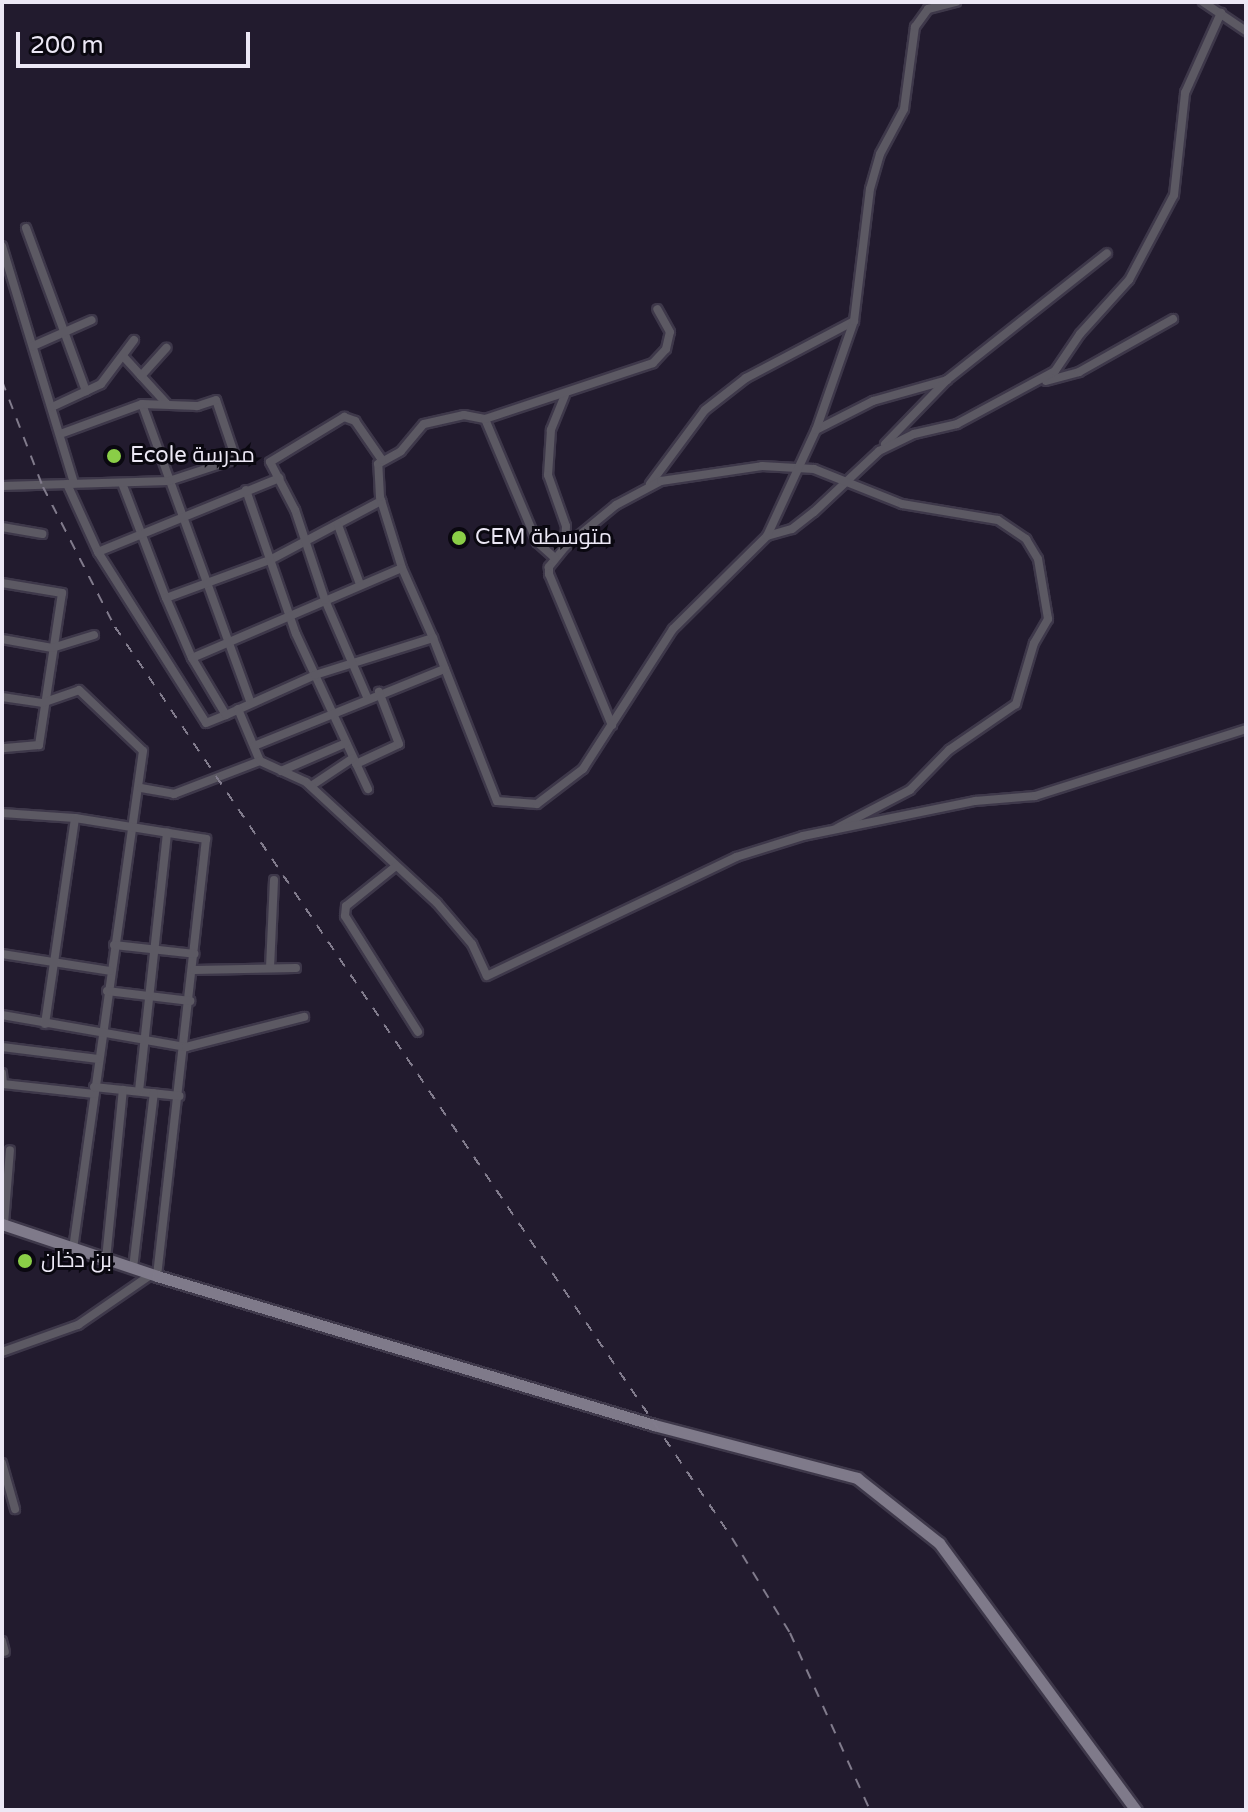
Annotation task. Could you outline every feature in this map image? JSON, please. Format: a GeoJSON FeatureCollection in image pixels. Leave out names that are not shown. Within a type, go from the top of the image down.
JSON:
{"type":"FeatureCollection","features":[{"type":"Feature","properties":{"kind":"street"},"geometry":{"type":"LineString","coordinates":[[657,309],[670,332],[660,358],[565,395],[485,419],[464,415],[424,424],[401,451],[382,460],[376,470],[381,501],[402,568],[497,801],[537,804],[583,769],[673,629],[767,536],[816,430],[854,321],[870,189],[880,154],[904,109],[915,27],[928,9],[956,2]]}},
{"type":"Feature","properties":{"kind":"street"},"geometry":{"type":"LineString","coordinates":[[1203,2],[1246,31]]}},
{"type":"Feature","properties":{"kind":"street"},"geometry":{"type":"LineString","coordinates":[[1045,381],[1129,280],[1174,195],[1185,93],[1221,13]]}},
{"type":"Feature","properties":{"kind":"street"},"geometry":{"type":"LineString","coordinates":[[26,228],[86,391]]}},
{"type":"Feature","properties":{"kind":"street"},"geometry":{"type":"LineString","coordinates":[[2,246],[60,434],[71,483],[98,552],[206,723],[315,675],[433,638]]}},
{"type":"Feature","properties":{"kind":"street"},"geometry":{"type":"LineString","coordinates":[[767,536],[792,529],[879,451],[947,380],[1107,253]]}},
{"type":"Feature","properties":{"kind":"street"},"geometry":{"type":"LineString","coordinates":[[879,451],[914,434],[957,424],[1045,381],[1079,372],[1173,319]]}},
{"type":"Feature","properties":{"kind":"street"},"geometry":{"type":"LineString","coordinates":[[33,346],[92,320]]}},
{"type":"Feature","properties":{"kind":"street"},"geometry":{"type":"LineString","coordinates":[[612,725],[551,582],[549,567],[565,547],[646,488],[705,410],[746,378],[854,321]]}},
{"type":"Feature","properties":{"kind":"street"},"geometry":{"type":"LineString","coordinates":[[52,407],[101,384],[134,340]]}},
{"type":"Feature","properties":{"kind":"street"},"geometry":{"type":"LineString","coordinates":[[141,376],[166,348]]}},
{"type":"Feature","properties":{"kind":"street"},"geometry":{"type":"LineString","coordinates":[[123,356],[166,403]]}},
{"type":"Feature","properties":{"kind":"street"},"geometry":{"type":"LineString","coordinates":[[816,430],[885,396],[947,380]]}},
{"type":"Feature","properties":{"kind":"street"},"geometry":{"type":"LineString","coordinates":[[565,395],[551,430],[548,475],[566,526],[565,547]]}},
{"type":"Feature","properties":{"kind":"street"},"geometry":{"type":"LineString","coordinates":[[2,486],[169,481],[235,461],[237,451],[218,401],[197,406],[142,404],[60,434]]}},
{"type":"Feature","properties":{"kind":"street"},"geometry":{"type":"LineString","coordinates":[[142,404],[251,703]]}},
{"type":"Feature","properties":{"kind":"street"},"geometry":{"type":"LineString","coordinates":[[367,697],[325,600],[304,544],[302,528],[272,459],[344,417],[355,421],[382,460]]}},
{"type":"Feature","properties":{"kind":"street"},"geometry":{"type":"LineString","coordinates":[[485,419],[537,542],[555,558]]}},
{"type":"Feature","properties":{"kind":"street"},"geometry":{"type":"LineString","coordinates":[[646,488],[701,472],[799,467],[902,504],[1012,525],[1038,559],[1048,610],[1016,704],[949,750],[910,790],[834,830]]}},
{"type":"Feature","properties":{"kind":"street"},"geometry":{"type":"LineString","coordinates":[[98,552],[279,478]]}},
{"type":"Feature","properties":{"kind":"street"},"geometry":{"type":"LineString","coordinates":[[122,483],[192,658],[226,715]]}},
{"type":"Feature","properties":{"kind":"street"},"geometry":{"type":"LineString","coordinates":[[246,490],[290,616],[330,711],[368,789]]}},
{"type":"Feature","properties":{"kind":"street"},"geometry":{"type":"LineString","coordinates":[[166,598],[270,560],[381,501]]}},
{"type":"Feature","properties":{"kind":"street"},"geometry":{"type":"LineString","coordinates":[[338,525],[360,584]]}},
{"type":"Feature","properties":{"kind":"street"},"geometry":{"type":"LineString","coordinates":[[2,527],[42,534]]}},
{"type":"Feature","properties":{"kind":"street"},"geometry":{"type":"LineString","coordinates":[[192,658],[402,568]]}},
{"type":"Feature","properties":{"kind":"street"},"geometry":{"type":"LineString","coordinates":[[2,583],[62,593],[42,703],[39,745],[2,748]]}},
{"type":"Feature","properties":{"kind":"street"},"geometry":{"type":"LineString","coordinates":[[2,639],[52,648],[94,635]]}},
{"type":"Feature","properties":{"kind":"street"},"geometry":{"type":"LineString","coordinates":[[254,746],[330,711],[445,669]]}},
{"type":"Feature","properties":{"kind":"street"},"geometry":{"type":"LineString","coordinates":[[2,697],[42,703],[79,690],[143,751],[141,788],[107,991],[73,1249]]}},
{"type":"Feature","properties":{"kind":"street"},"geometry":{"type":"LineString","coordinates":[[311,786],[355,761],[399,744],[379,692]]}},
{"type":"Feature","properties":{"kind":"street"},"geometry":{"type":"LineString","coordinates":[[238,709],[260,761],[311,786],[396,866],[472,944],[487,976],[736,857],[834,830],[975,801],[1035,796],[1246,729]]}},
{"type":"Feature","properties":{"kind":"street"},"geometry":{"type":"LineString","coordinates":[[281,771],[346,743]]}},
{"type":"Feature","properties":{"kind":"street"},"geometry":{"type":"LineString","coordinates":[[141,788],[174,794],[260,761]]}},
{"type":"Feature","properties":{"kind":"street"},"geometry":{"type":"LineString","coordinates":[[2,813],[75,818],[206,839],[186,1047],[154,1275],[78,1325],[2,1352]]}},
{"type":"Feature","properties":{"kind":"street"},"geometry":{"type":"LineString","coordinates":[[45,1024],[75,818]]}},
{"type":"Feature","properties":{"kind":"street"},"geometry":{"type":"LineString","coordinates":[[139,1091],[167,833]]}},
{"type":"Feature","properties":{"kind":"street"},"geometry":{"type":"LineString","coordinates":[[396,866],[346,906],[345,916],[418,1032]]}},
{"type":"Feature","properties":{"kind":"street"},"geometry":{"type":"LineString","coordinates":[[270,968],[274,880]]}},
{"type":"Feature","properties":{"kind":"street"},"geometry":{"type":"LineString","coordinates":[[114,945],[195,954]]}},
{"type":"Feature","properties":{"kind":"street"},"geometry":{"type":"LineString","coordinates":[[2,960],[2,954],[110,971]]}},
{"type":"Feature","properties":{"kind":"street"},"geometry":{"type":"LineString","coordinates":[[194,970],[296,968]]}},
{"type":"Feature","properties":{"kind":"street"},"geometry":{"type":"LineString","coordinates":[[107,991],[190,1001]]}},
{"type":"Feature","properties":{"kind":"street"},"geometry":{"type":"LineString","coordinates":[[2,1015],[101,1036],[186,1047],[304,1017]]}},
{"type":"Feature","properties":{"kind":"street"},"geometry":{"type":"LineString","coordinates":[[2,1047],[98,1059]]}},
{"type":"Feature","properties":{"kind":"street"},"geometry":{"type":"LineString","coordinates":[[2,1073],[3,1084],[180,1096]]}},
{"type":"Feature","properties":{"kind":"street"},"geometry":{"type":"LineString","coordinates":[[106,1259],[123,1090]]}},
{"type":"Feature","properties":{"kind":"street"},"geometry":{"type":"LineString","coordinates":[[133,1268],[154,1093]]}},
{"type":"Feature","properties":{"kind":"street"},"geometry":{"type":"LineString","coordinates":[[10,1150],[3,1224],[154,1275],[709,1441],[857,1478],[939,1543],[1136,1810]]}},
{"type":"Feature","properties":{"kind":"street"},"geometry":{"type":"LineString","coordinates":[[2,1463],[15,1509]]}},
{"type":"Feature","properties":{"kind":"street"},"geometry":{"type":"LineString","coordinates":[[2,1641],[5,1652]]}},
{"type":"Feature","properties":{"kind":"railway"},"geometry":{"type":"LineString","coordinates":[[2,381],[43,487],[115,627],[732,1538],[790,1633],[870,1810]]}},
{"type":"Feature","properties":{"kind":"place","name":"Ecole مدرسة"},"geometry":{"type":"Point","coordinates":[114,456]}},
{"type":"Feature","properties":{"kind":"place","name":"CEM متوسطة"},"geometry":{"type":"Point","coordinates":[459,538]}},
{"type":"Feature","properties":{"kind":"place","name":"بن دخان"},"geometry":{"type":"Point","coordinates":[25,1261]}}]}
